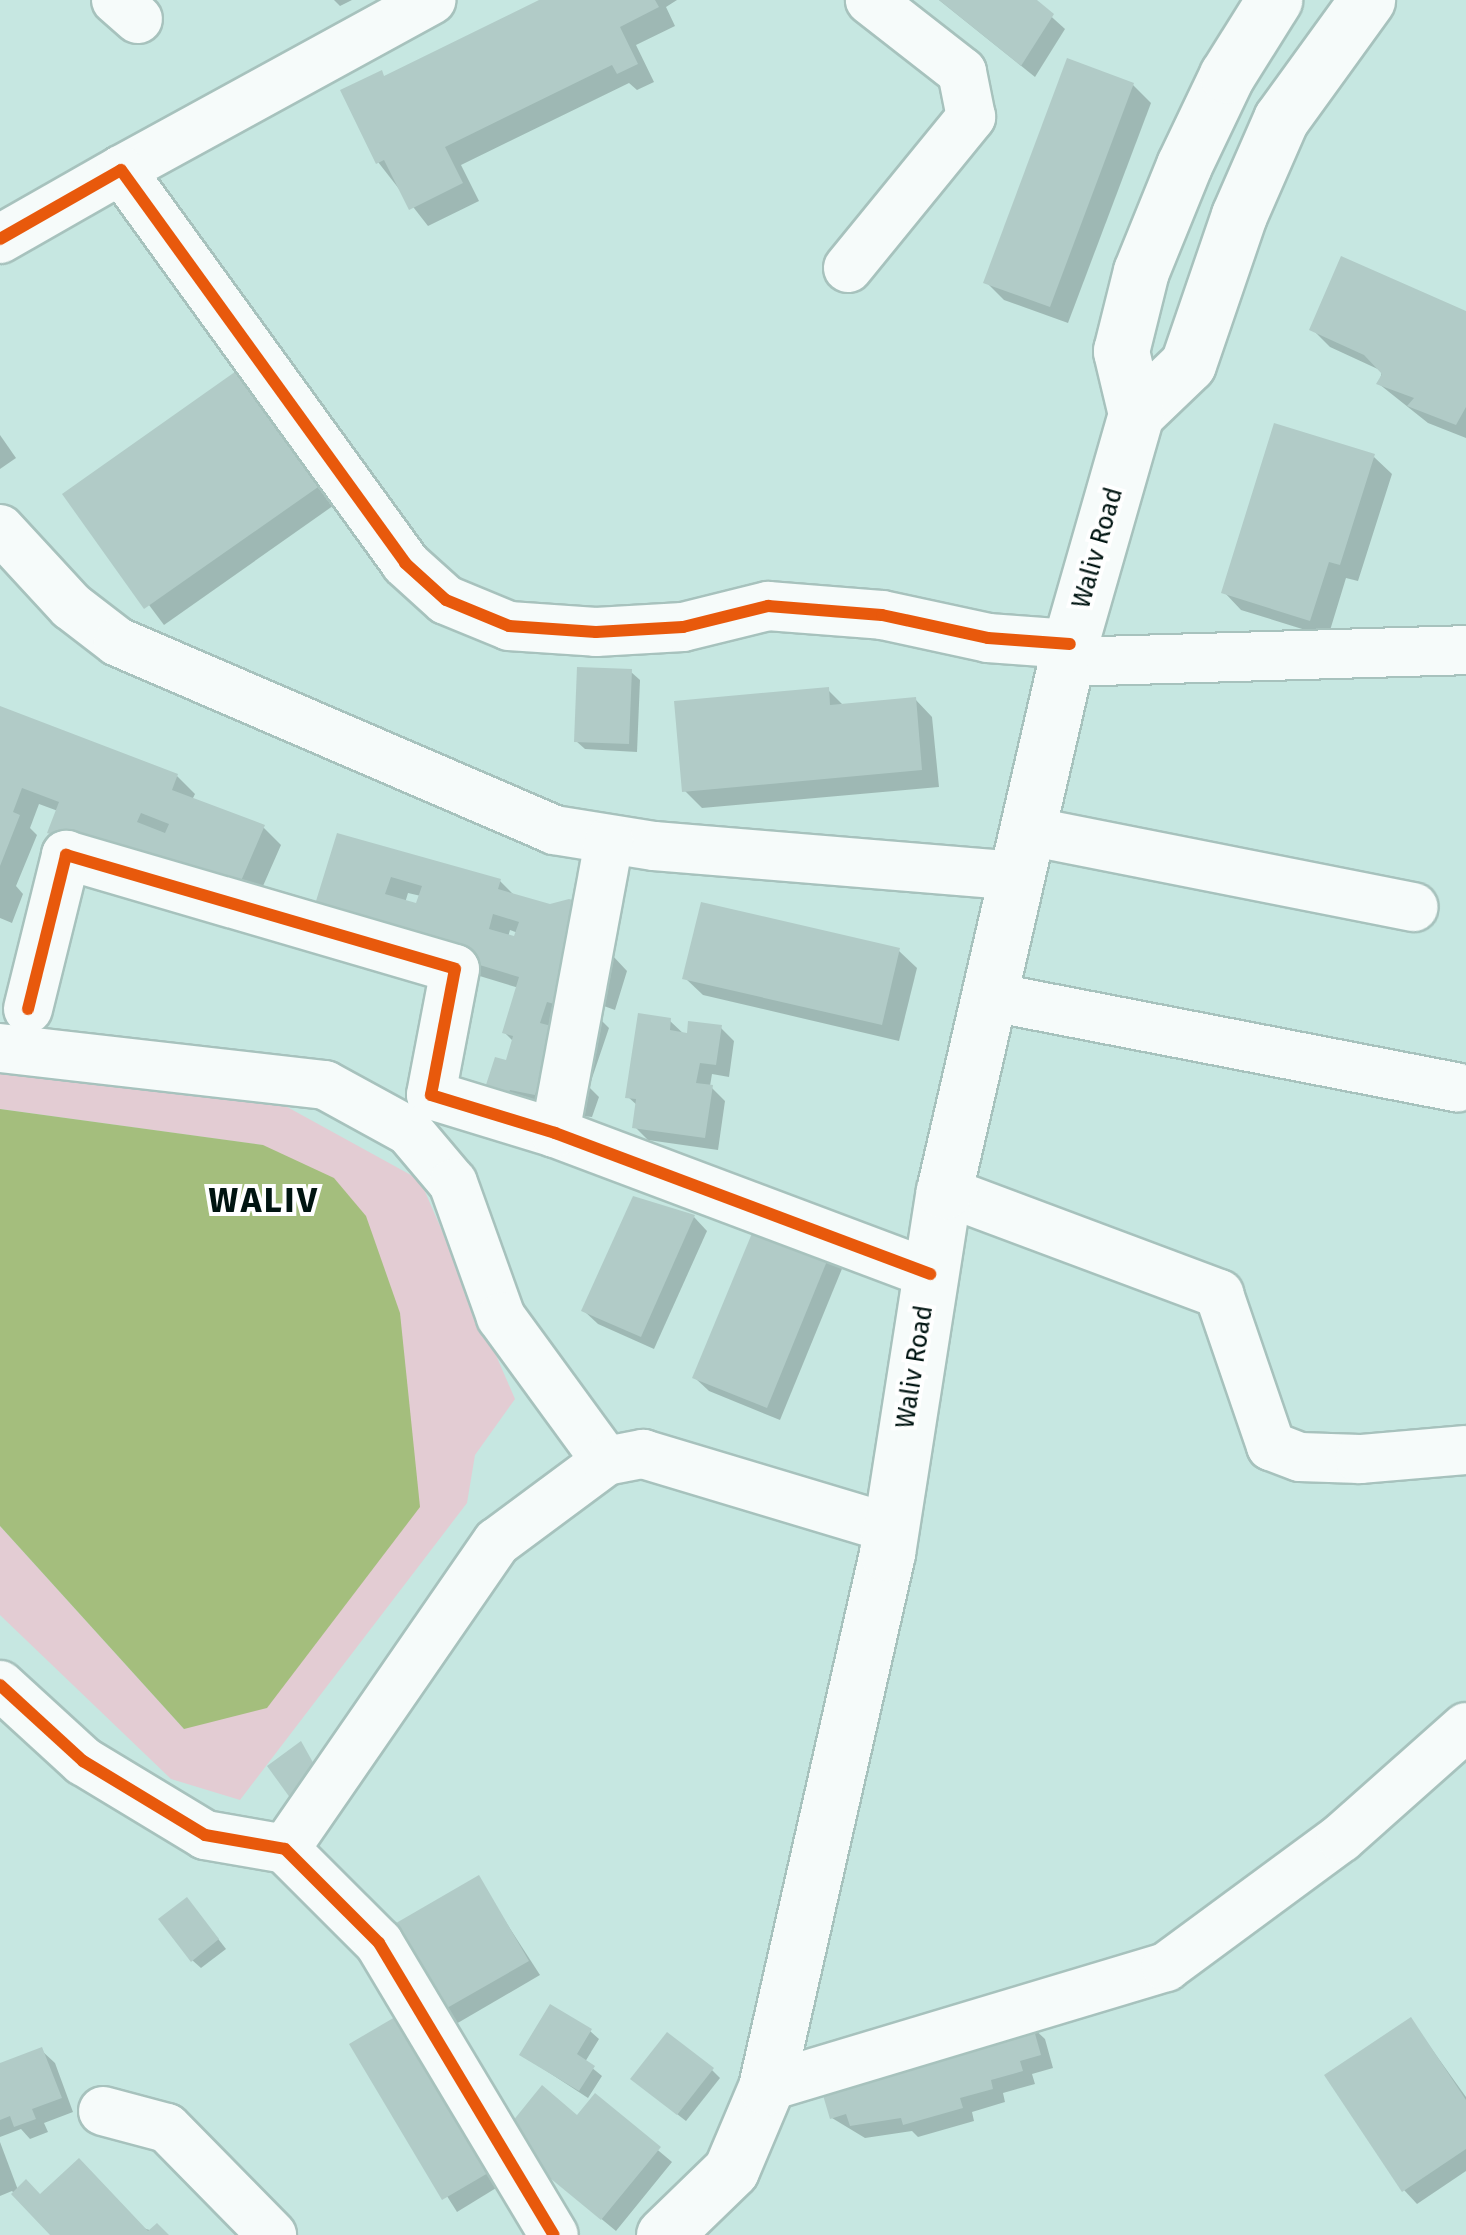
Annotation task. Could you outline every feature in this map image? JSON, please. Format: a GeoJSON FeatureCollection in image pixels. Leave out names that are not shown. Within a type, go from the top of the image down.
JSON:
{"type":"FeatureCollection","features":[{"type":"Feature","properties":{"kind":"main road","name":"Waliv Road"},"geometry":{"type":"LineString","coordinates":[[671,2232],[731,2170],[766,2087],[890,1528],[944,1192],[992,997],[1068,653],[1136,414],[1121,350],[1142,271],[1227,75],[1274,0]]}},
{"type":"Feature","properties":{"kind":"main road"},"geometry":{"type":"LineString","coordinates":[[1136,414],[1188,364],[1239,216],[1282,118],[1368,0]]}},
{"type":"Feature","properties":{"kind":"street"},"geometry":{"type":"LineString","coordinates":[[0,239],[431,0]]}},
{"type":"Feature","properties":{"kind":"street"},"geometry":{"type":"LineString","coordinates":[[848,268],[970,116],[962,72],[870,0]]}},
{"type":"Feature","properties":{"kind":"street"},"geometry":{"type":"LineString","coordinates":[[121,170],[405,563],[446,600],[526,627],[682,627],[768,606],[882,615],[1068,653],[1466,650]]}},
{"type":"Feature","properties":{"kind":"street"},"geometry":{"type":"LineString","coordinates":[[0,529],[72,606],[118,642],[433,782],[554,830],[609,841],[1024,853],[1414,907]]}},
{"type":"Feature","properties":{"kind":"street"},"geometry":{"type":"LineString","coordinates":[[554,1133],[609,841]]}},
{"type":"Feature","properties":{"kind":"street"},"geometry":{"type":"LineString","coordinates":[[28,1009],[66,855],[455,969],[431,1095],[554,1133],[930,1274]]}},
{"type":"Feature","properties":{"kind":"street"},"geometry":{"type":"LineString","coordinates":[[992,997],[1457,1087]]}},
{"type":"Feature","properties":{"kind":"street"},"geometry":{"type":"LineString","coordinates":[[0,1048],[325,1086],[410,1131],[452,1183],[502,1317],[606,1460]]}},
{"type":"Feature","properties":{"kind":"street"},"geometry":{"type":"LineString","coordinates":[[944,1192],[1219,1294],[1271,1446],[1300,1457],[1360,1459],[1466,1450]]}},
{"type":"Feature","properties":{"kind":"street"},"geometry":{"type":"LineString","coordinates":[[285,1849],[497,1542],[606,1460],[644,1454],[890,1528]]}},
{"type":"Feature","properties":{"kind":"street"},"geometry":{"type":"LineString","coordinates":[[0,1685],[83,1761],[205,1835],[285,1849],[380,1943],[554,2235]]}},
{"type":"Feature","properties":{"kind":"street"},"geometry":{"type":"LineString","coordinates":[[766,2087],[1166,1967],[1342,1838],[1466,1728]]}},
{"type":"Feature","properties":{"kind":"street"},"geometry":{"type":"LineString","coordinates":[[103,2111],[166,2128],[272,2235]]}},
{"type":"Feature","properties":{"kind":"shaded area"},"geometry":{"type":"Polygon","coordinates":[[[0,1054],[251,1087],[420,1180],[515,1399],[475,1455],[467,1503],[240,1800],[171,1779],[0,1615],[0,1526],[184,1729],[262,1145],[0,1109],[0,1054]]]}},
{"type":"Feature","properties":{"kind":"shaded area"},"geometry":{"type":"Polygon","coordinates":[[[0,1109],[263,1145],[334,1178],[366,1216],[400,1313],[420,1507],[267,1708],[184,1729],[0,1526],[0,1109]]]}},
{"type":"Feature","properties":{"kind":"building"},"geometry":{"type":"Polygon","coordinates":[[[539,0],[655,0],[659,7],[620,27],[638,64],[617,74],[612,65],[445,147],[463,183],[409,210],[384,160],[376,164],[340,90],[382,70],[384,76],[539,0]]]}},
{"type":"Feature","properties":{"kind":"building"},"geometry":{"type":"Polygon","coordinates":[[[939,0],[1037,0],[1054,14],[1021,66],[939,0]]]}},
{"type":"Feature","properties":{"kind":"building"},"geometry":{"type":"Polygon","coordinates":[[[1067,58],[1134,83],[1050,307],[983,283],[1067,58]]]}},
{"type":"Feature","properties":{"kind":"building"},"geometry":{"type":"Polygon","coordinates":[[[1341,256],[1466,311],[1466,407],[1456,425],[1407,406],[1414,398],[1376,384],[1382,374],[1364,355],[1309,330],[1341,256]]]}},
{"type":"Feature","properties":{"kind":"building"},"geometry":{"type":"Polygon","coordinates":[[[249,362],[331,478],[144,609],[62,494],[249,362]]]}},
{"type":"Feature","properties":{"kind":"building"},"geometry":{"type":"Polygon","coordinates":[[[1274,423],[1375,454],[1340,565],[1329,562],[1310,621],[1221,593],[1274,423]]]}},
{"type":"Feature","properties":{"kind":"building"},"geometry":{"type":"Polygon","coordinates":[[[577,667],[632,669],[629,744],[574,742],[577,667]]]}},
{"type":"Feature","properties":{"kind":"building"},"geometry":{"type":"Polygon","coordinates":[[[829,687],[830,705],[916,697],[922,770],[682,792],[674,701],[829,687]]]}},
{"type":"Feature","properties":{"kind":"building"},"geometry":{"type":"Polygon","coordinates":[[[0,706],[178,774],[172,790],[265,825],[235,895],[47,833],[59,802],[22,788],[13,812],[20,815],[0,866],[0,706]],[[141,813],[137,822],[165,833],[169,824],[141,813]]]}},
{"type":"Feature","properties":{"kind":"building"},"geometry":{"type":"Polygon","coordinates":[[[337,833],[501,879],[498,889],[550,904],[569,899],[601,909],[546,1088],[538,1086],[535,1095],[510,1090],[507,1098],[484,1091],[495,1057],[506,1060],[513,1036],[502,1033],[519,977],[312,914],[337,833]],[[391,877],[385,894],[416,903],[422,886],[391,877]],[[493,914],[489,929],[514,936],[519,922],[493,914]],[[547,1002],[540,1023],[559,1028],[565,1007],[547,1002]]]}},
{"type":"Feature","properties":{"kind":"building"},"geometry":{"type":"Polygon","coordinates":[[[701,902],[900,948],[882,1025],[682,979],[701,902]]]}},
{"type":"Feature","properties":{"kind":"building"},"geometry":{"type":"Polygon","coordinates":[[[638,1013],[671,1018],[670,1030],[687,1033],[688,1021],[722,1025],[716,1065],[700,1063],[696,1083],[713,1085],[705,1138],[632,1128],[636,1099],[625,1098],[638,1013]]]}},
{"type":"Feature","properties":{"kind":"building"},"geometry":{"type":"Polygon","coordinates":[[[633,1196],[695,1215],[641,1337],[581,1311],[633,1196]]]}},
{"type":"Feature","properties":{"kind":"building"},"geometry":{"type":"Polygon","coordinates":[[[760,1214],[834,1244],[767,1408],[692,1378],[760,1214]]]}},
{"type":"Feature","properties":{"kind":"building"},"geometry":{"type":"Polygon","coordinates":[[[301,1741],[325,1784],[296,1806],[267,1766],[301,1741]]]}},
{"type":"Feature","properties":{"kind":"building"},"geometry":{"type":"Polygon","coordinates":[[[479,1875],[529,1961],[440,2012],[391,1926],[479,1875]]]}},
{"type":"Feature","properties":{"kind":"building"},"geometry":{"type":"Polygon","coordinates":[[[187,1897],[219,1939],[191,1962],[158,1919],[187,1897]]]}},
{"type":"Feature","properties":{"kind":"building"},"geometry":{"type":"Polygon","coordinates":[[[550,2004],[592,2029],[577,2054],[595,2066],[579,2091],[519,2055],[550,2004]]]}},
{"type":"Feature","properties":{"kind":"building"},"geometry":{"type":"Polygon","coordinates":[[[407,2010],[500,2166],[442,2200],[349,2044],[407,2010]]]}},
{"type":"Feature","properties":{"kind":"building"},"geometry":{"type":"Polygon","coordinates":[[[1411,2017],[1466,2100],[1466,2149],[1402,2192],[1324,2075],[1411,2017]]]}},
{"type":"Feature","properties":{"kind":"building"},"geometry":{"type":"Polygon","coordinates":[[[1032,2023],[1041,2055],[1020,2061],[1023,2071],[991,2080],[993,2089],[960,2098],[963,2108],[903,2125],[901,2118],[850,2126],[846,2114],[830,2119],[820,2085],[935,2051],[938,2062],[958,2056],[955,2045],[1032,2023]]]}},
{"type":"Feature","properties":{"kind":"building"},"geometry":{"type":"Polygon","coordinates":[[[667,2032],[714,2068],[677,2115],[630,2079],[667,2032]]]}},
{"type":"Feature","properties":{"kind":"building"},"geometry":{"type":"Polygon","coordinates":[[[42,2047],[62,2098],[32,2109],[36,2119],[14,2127],[10,2116],[0,2120],[0,2063],[42,2047]]]}},
{"type":"Feature","properties":{"kind":"building"},"geometry":{"type":"Polygon","coordinates":[[[542,2085],[577,2115],[595,2093],[661,2147],[601,2220],[500,2137],[542,2085]]]}},
{"type":"Feature","properties":{"kind":"building"},"geometry":{"type":"Polygon","coordinates":[[[79,2158],[148,2231],[157,2223],[169,2235],[50,2235],[11,2194],[26,2179],[40,2194],[79,2158]]]}},
{"type":"Feature","properties":{"kind":"cycle path"},"geometry":{"type":"LineString","coordinates":[[0,239],[121,170],[405,563],[446,600],[509,626],[596,632],[683,627],[768,606],[882,615],[988,638],[1070,644]]}},
{"type":"Feature","properties":{"kind":"cycle path"},"geometry":{"type":"LineString","coordinates":[[28,1009],[66,855],[455,969],[431,1095],[555,1133],[930,1274]]}},
{"type":"Feature","properties":{"kind":"cycle path"},"geometry":{"type":"LineString","coordinates":[[0,1685],[83,1761],[205,1835],[285,1849],[379,1943],[554,2235]]}},
{"type":"Feature","properties":{"kind":"district","name":"WALIV"},"geometry":{"type":"Point","coordinates":[264,1200]}}]}
